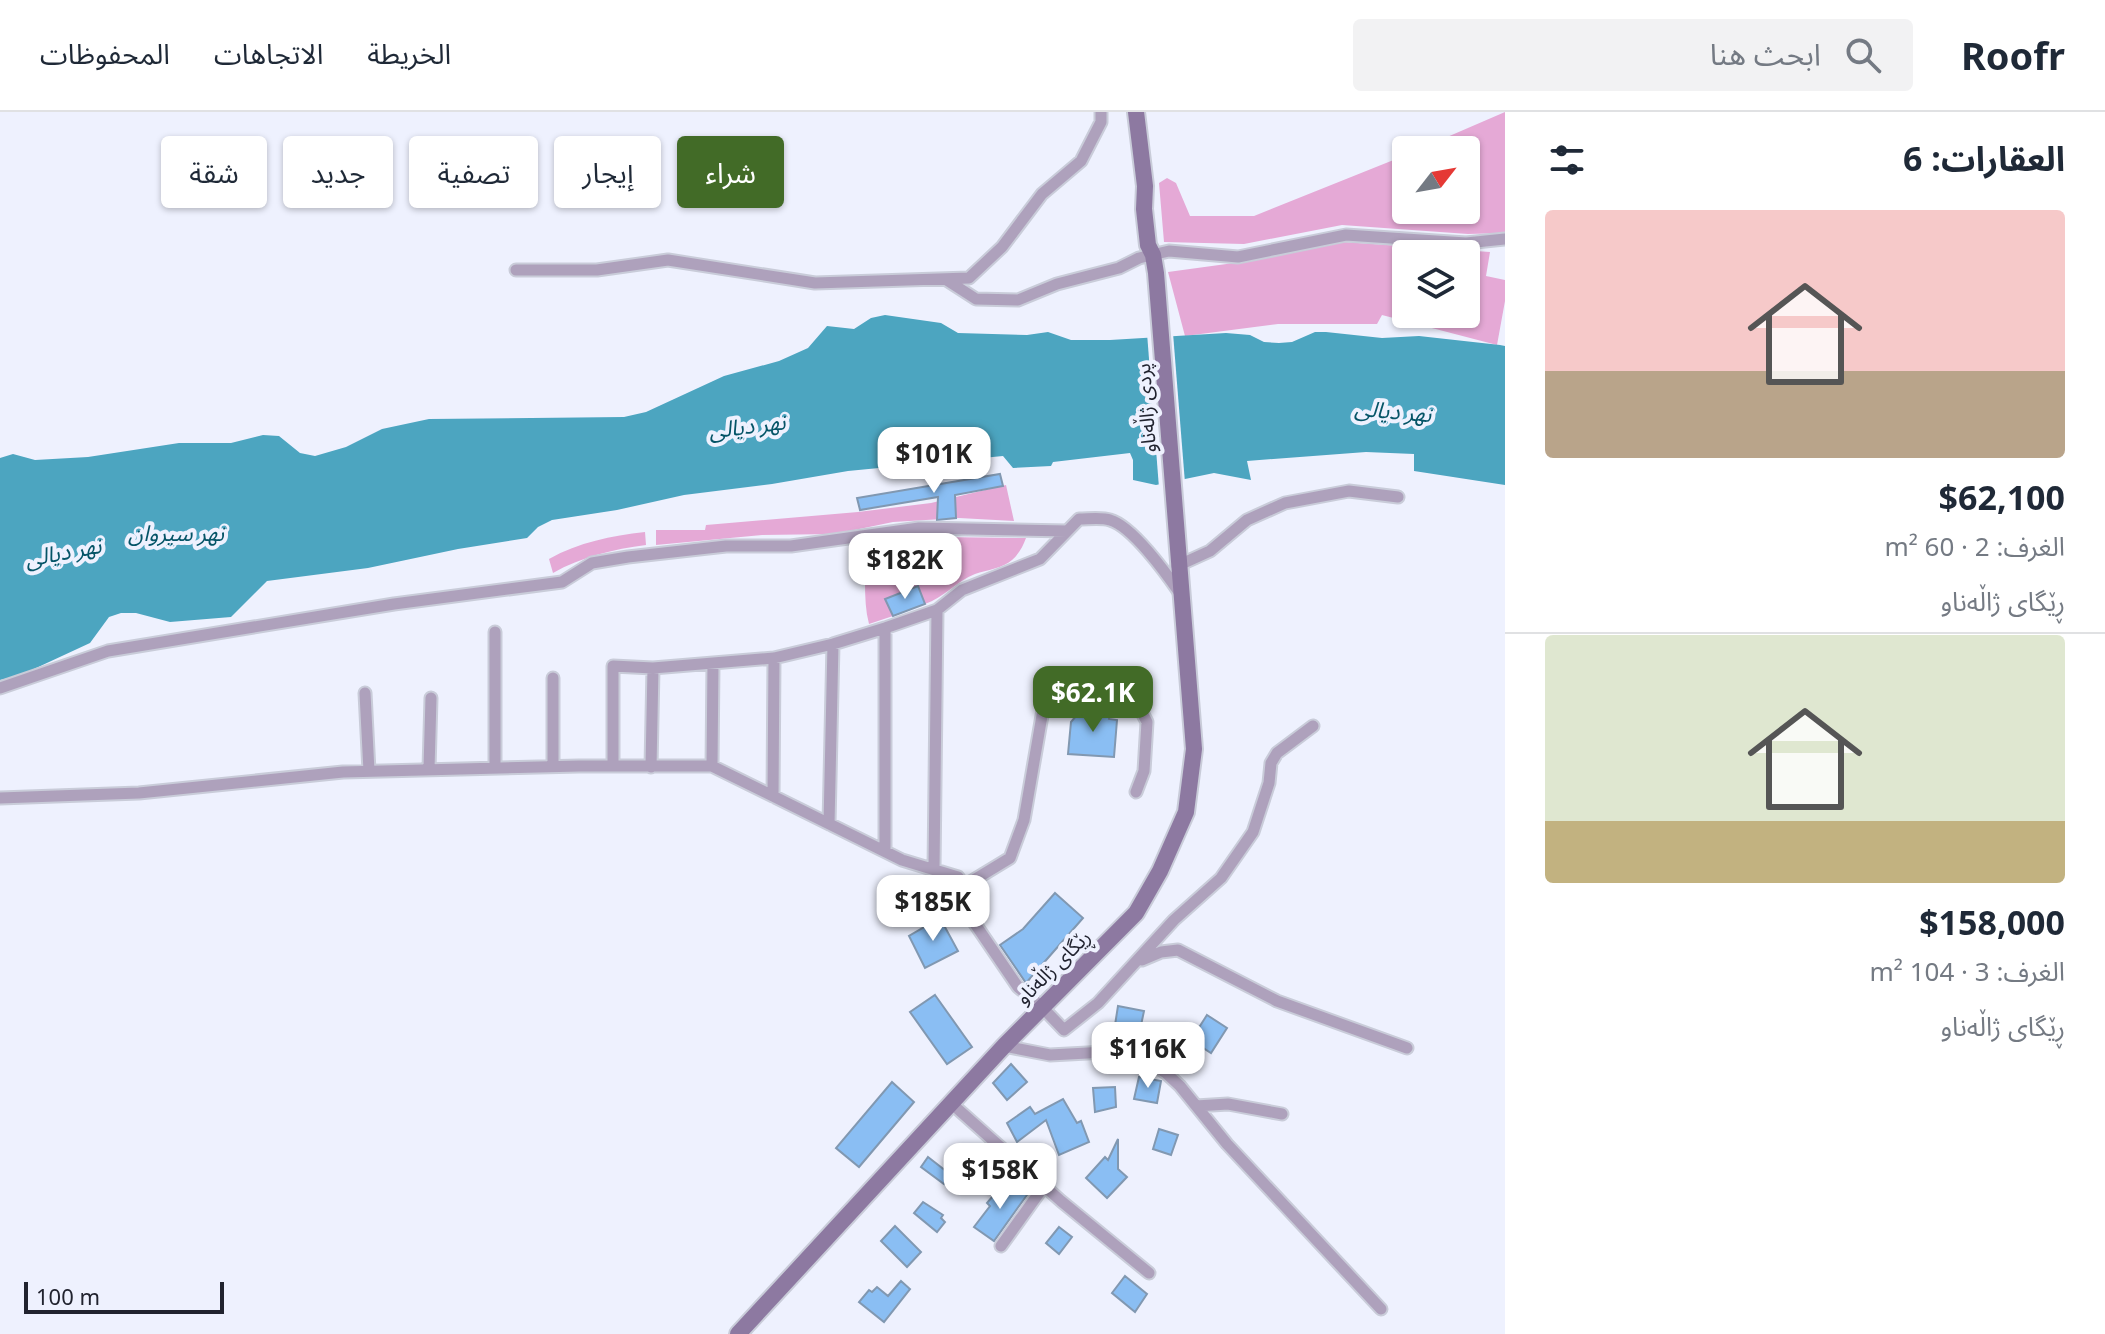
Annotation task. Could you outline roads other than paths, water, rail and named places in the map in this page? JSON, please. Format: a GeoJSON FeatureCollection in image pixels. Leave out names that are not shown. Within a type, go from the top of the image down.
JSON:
{"type":"FeatureCollection","features":[{"type":"Feature","properties":{"kind":"main road"},"geometry":{"type":"LineString","coordinates":[[1136,112],[1145,186],[1155,208],[1157,243],[1153,255]]}},
{"type":"Feature","properties":{"kind":"main road","name":"پردی ژاڵەناو"},"geometry":{"type":"LineString","coordinates":[[1153,255],[1176,540]]}},
{"type":"Feature","properties":{"kind":"main road","name":"ڕێگای ژاڵەناو"},"geometry":{"type":"LineString","coordinates":[[738,1334],[1004,1046],[1136,913],[1160,871],[1186,812],[1194,749],[1176,540]]}},
{"type":"Feature","properties":{"kind":"street"},"geometry":{"type":"LineString","coordinates":[[516,270],[597,270],[668,260],[815,283],[969,278],[1002,247],[1042,194],[1081,161],[1101,122],[1101,112]]}},
{"type":"Feature","properties":{"kind":"street"},"geometry":{"type":"LineString","coordinates":[[945,279],[976,299],[1018,300],[1057,284],[1169,251],[1238,257],[1346,235],[1466,243],[1505,239]]}},
{"type":"Feature","properties":{"kind":"street"},"geometry":{"type":"LineString","coordinates":[[1177,566],[1210,551],[1247,520],[1285,503],[1349,491],[1398,497]]}},
{"type":"Feature","properties":{"kind":"street"},"geometry":{"type":"LineString","coordinates":[[613,766],[613,666],[653,668],[774,658],[885,628],[937,610],[962,590],[1040,559],[1079,519],[1111,520],[1135,538],[1158,562],[1179,592]]}},
{"type":"Feature","properties":{"kind":"street"},"geometry":{"type":"LineString","coordinates":[[0,688],[108,651],[394,604],[562,582],[592,563],[628,557],[726,546],[791,546],[919,528],[1067,531]]}},
{"type":"Feature","properties":{"kind":"street"},"geometry":{"type":"LineString","coordinates":[[934,869],[937,610]]}},
{"type":"Feature","properties":{"kind":"street"},"geometry":{"type":"LineString","coordinates":[[885,628],[885,851]]}},
{"type":"Feature","properties":{"kind":"street"},"geometry":{"type":"LineString","coordinates":[[495,632],[495,768]]}},
{"type":"Feature","properties":{"kind":"street"},"geometry":{"type":"LineString","coordinates":[[829,824],[833,644]]}},
{"type":"Feature","properties":{"kind":"street"},"geometry":{"type":"LineString","coordinates":[[773,796],[774,658]]}},
{"type":"Feature","properties":{"kind":"street"},"geometry":{"type":"LineString","coordinates":[[712,766],[713,663]]}},
{"type":"Feature","properties":{"kind":"street"},"geometry":{"type":"LineString","coordinates":[[651,767],[653,668]]}},
{"type":"Feature","properties":{"kind":"street"},"geometry":{"type":"LineString","coordinates":[[553,678],[553,766]]}},
{"type":"Feature","properties":{"kind":"street"},"geometry":{"type":"LineString","coordinates":[[964,886],[1010,858],[1024,820],[1044,704],[1075,680],[1124,678],[1147,722],[1144,771],[1136,792]]}},
{"type":"Feature","properties":{"kind":"street"},"geometry":{"type":"LineString","coordinates":[[365,693],[369,771]]}},
{"type":"Feature","properties":{"kind":"street"},"geometry":{"type":"LineString","coordinates":[[429,769],[431,698]]}},
{"type":"Feature","properties":{"kind":"street"},"geometry":{"type":"LineString","coordinates":[[0,798],[139,793],[369,771],[712,766],[902,860],[958,877],[964,886],[969,915],[1018,987],[1064,1030],[1098,1003],[1174,920],[1221,878],[1253,832],[1269,783],[1271,763],[1277,753],[1313,726]]}},
{"type":"Feature","properties":{"kind":"street"},"geometry":{"type":"LineString","coordinates":[[1138,961],[1161,952],[1178,950],[1277,1001],[1407,1048]]}},
{"type":"Feature","properties":{"kind":"street"},"geometry":{"type":"LineString","coordinates":[[1004,1046],[1050,1055],[1106,1052],[1142,1057],[1166,1073],[1227,1144],[1381,1309]]}},
{"type":"Feature","properties":{"kind":"street"},"geometry":{"type":"LineString","coordinates":[[951,1103],[1149,1273]]}},
{"type":"Feature","properties":{"kind":"street"},"geometry":{"type":"LineString","coordinates":[[1196,1106],[1228,1104],[1282,1114]]}},
{"type":"Feature","properties":{"kind":"street"},"geometry":{"type":"LineString","coordinates":[[1001,1246],[1044,1186]]}},
{"type":"Feature","properties":{"kind":"water","name":"نهر سیروان"},"geometry":{"type":"Polygon","coordinates":[[[885,315],[941,323],[958,333],[1027,335],[1048,332],[1071,340],[1226,333],[1250,335],[1264,342],[1279,343],[1292,342],[1315,332],[1326,332],[1382,338],[1419,336],[1505,346],[1505,485],[1414,471],[1414,454],[1366,452],[1247,461],[1251,480],[1214,473],[1156,485],[1133,480],[1130,453],[1053,462],[1051,466],[1013,468],[1003,456],[848,471],[684,495],[552,520],[538,527],[527,538],[368,568],[267,581],[231,617],[170,622],[136,613],[121,613],[109,617],[90,643],[21,675],[0,680],[0,458],[13,454],[35,460],[88,457],[179,443],[231,443],[263,435],[279,436],[300,453],[315,456],[346,447],[382,429],[429,419],[624,417],[646,412],[724,376],[779,361],[808,348],[827,326],[854,329],[871,318],[885,315]]]}},
{"type":"Feature","properties":{"kind":"water label","name":"نهر ديالى"},"geometry":{"type":"Point","coordinates":[1393,411]}},
{"type":"Feature","properties":{"kind":"water label","name":"نهر ديالى"},"geometry":{"type":"Point","coordinates":[747,426]}},
{"type":"Feature","properties":{"kind":"water label","name":"نهر ديالى"},"geometry":{"type":"Point","coordinates":[63,552]}}]}
